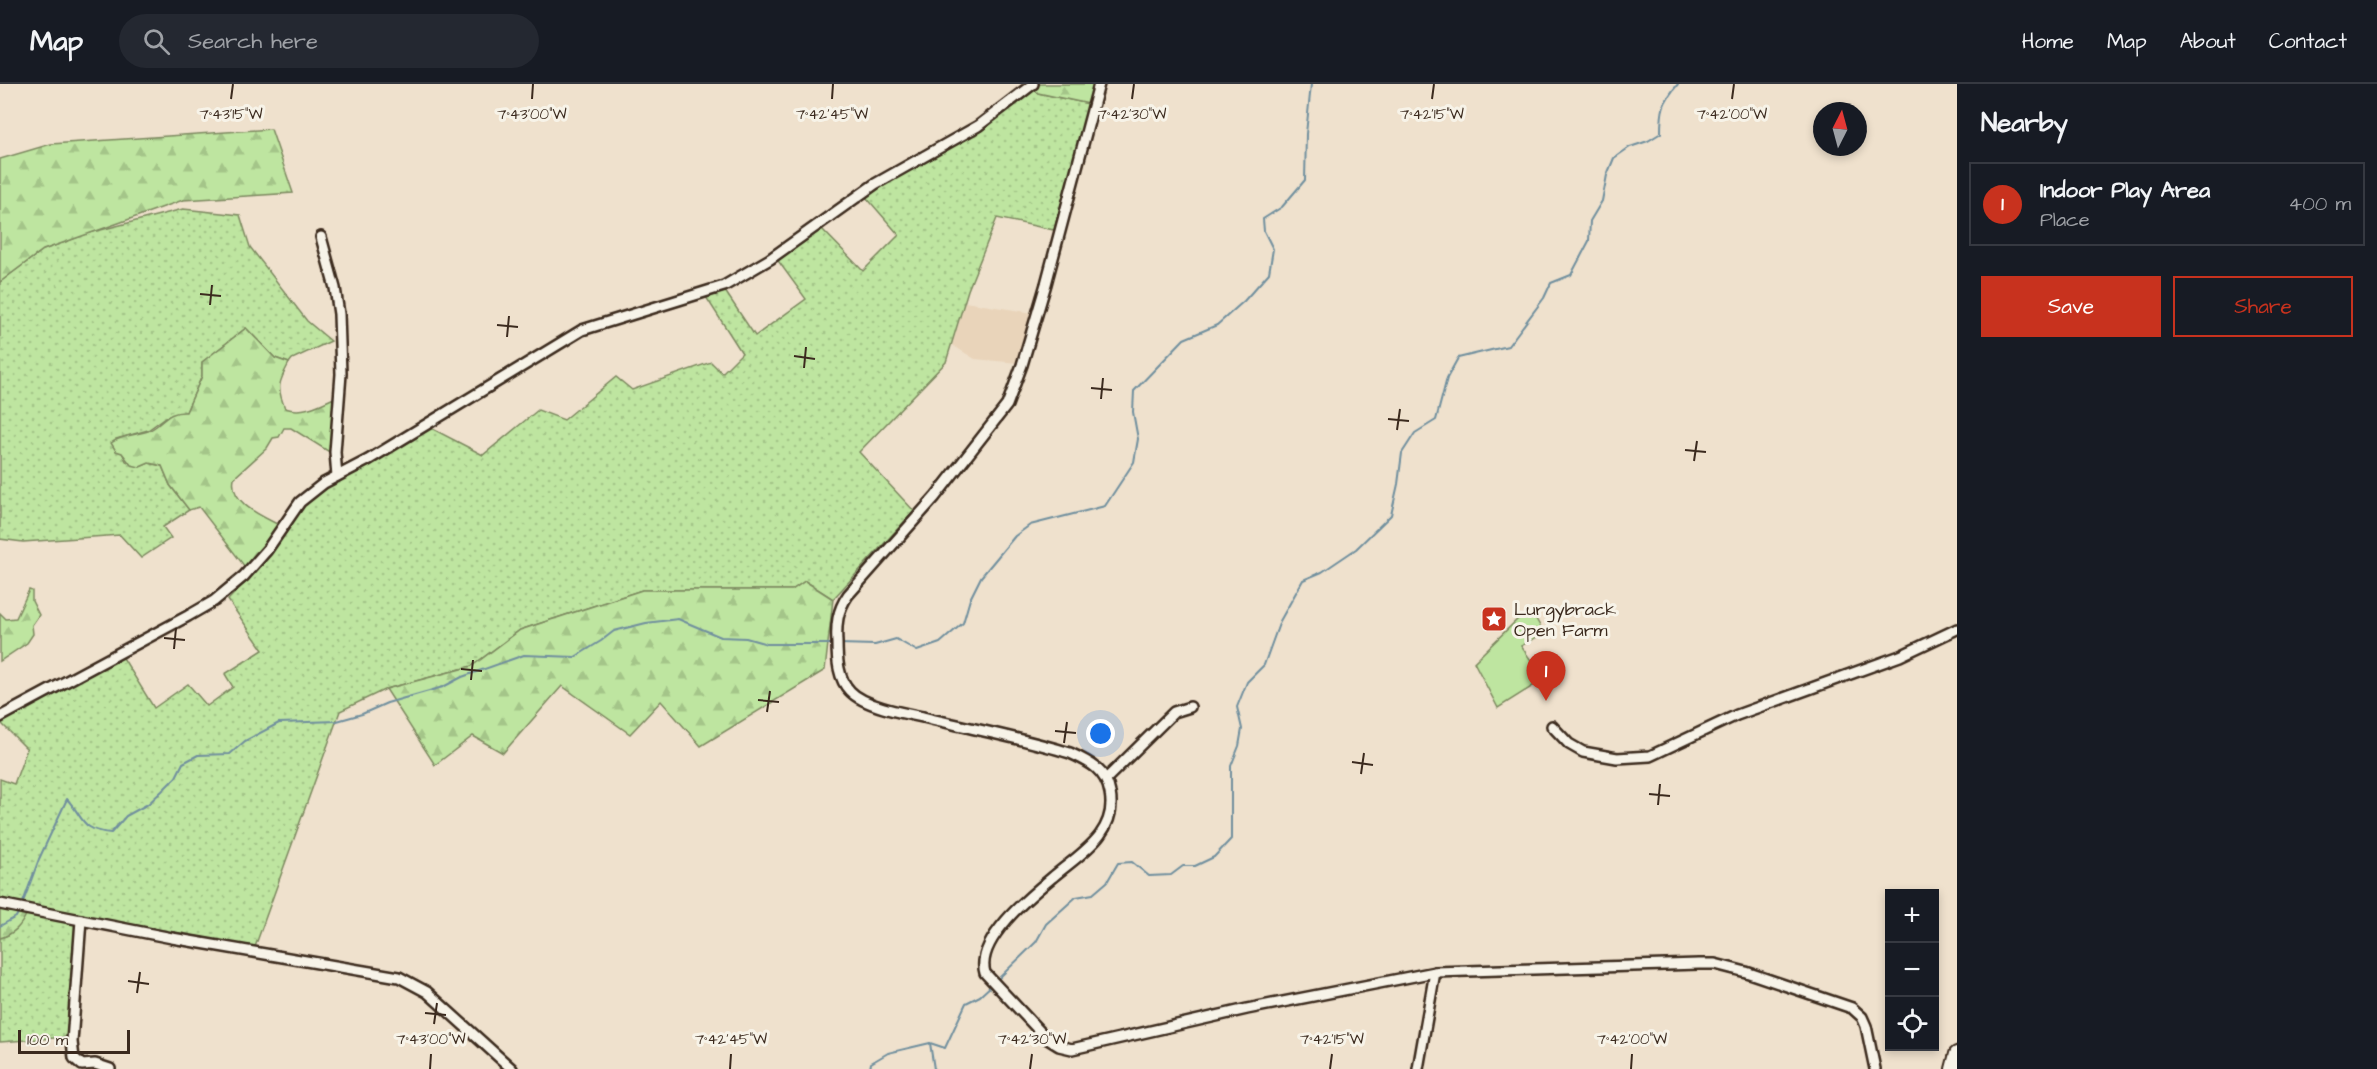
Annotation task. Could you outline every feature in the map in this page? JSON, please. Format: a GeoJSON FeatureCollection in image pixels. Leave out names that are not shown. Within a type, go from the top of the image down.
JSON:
{"type":"FeatureCollection","features":[{"type":"Feature","properties":{"kind":"highway"},"geometry":{"type":"LineString","coordinates":[[1953,1069],[1957,1054]]}},
{"type":"Feature","properties":{"kind":"street"},"geometry":{"type":"LineString","coordinates":[[0,717],[214,600],[253,568],[300,502],[324,483],[368,460],[582,330],[724,286],[770,259],[874,184],[978,126],[1033,84]]}},
{"type":"Feature","properties":{"kind":"street"},"geometry":{"type":"LineString","coordinates":[[1100,84],[1046,284],[1007,405],[935,497],[848,596],[838,613],[837,654],[843,680],[849,691],[857,697],[892,710],[1070,753],[1093,764],[1106,779],[1112,801],[1111,812],[1104,830],[1095,843],[1039,888],[999,929],[983,959],[987,975],[1046,1038],[1059,1046],[1078,1049],[1247,1009],[1435,972],[1699,964],[1723,966],[1776,981],[1852,1008],[1863,1017],[1875,1069]]}},
{"type":"Feature","properties":{"kind":"street"},"geometry":{"type":"LineString","coordinates":[[321,237],[335,288],[339,314],[341,374],[335,453],[337,476]]}},
{"type":"Feature","properties":{"kind":"street"},"geometry":{"type":"LineString","coordinates":[[1552,726],[1569,744],[1583,752],[1617,758],[1650,756],[1737,715],[1900,656],[1957,629]]}},
{"type":"Feature","properties":{"kind":"street"},"geometry":{"type":"LineString","coordinates":[[1106,779],[1174,712],[1190,707]]}},
{"type":"Feature","properties":{"kind":"street"},"geometry":{"type":"LineString","coordinates":[[0,904],[399,977],[428,992],[512,1069]]}},
{"type":"Feature","properties":{"kind":"street"},"geometry":{"type":"LineString","coordinates":[[81,920],[72,1030],[74,1058],[82,1065],[95,1064],[110,1069]]}},
{"type":"Feature","properties":{"kind":"street"},"geometry":{"type":"LineString","coordinates":[[1418,1069],[1435,972]]}},
{"type":"Feature","properties":{"kind":"shaded area"},"geometry":{"type":"Polygon","coordinates":[[[965,302],[1033,313],[1018,363],[975,359],[952,345],[965,302]]]}},
{"type":"Feature","properties":{"kind":"green space"},"geometry":{"type":"Polygon","coordinates":[[[1029,84],[1096,84],[1089,104],[1038,93],[1029,84]]]}},
{"type":"Feature","properties":{"kind":"green space"},"geometry":{"type":"Polygon","coordinates":[[[1034,89],[1038,93],[1089,104],[1054,230],[997,218],[968,290],[946,362],[859,452],[914,511],[833,599],[805,581],[792,590],[642,590],[520,630],[472,666],[386,689],[340,711],[255,947],[0,900],[0,779],[14,784],[27,749],[0,722],[122,656],[154,708],[188,684],[207,706],[233,687],[225,674],[263,650],[228,600],[259,568],[303,507],[319,492],[431,428],[483,455],[538,410],[564,420],[616,377],[632,390],[711,362],[722,373],[742,353],[706,297],[725,291],[755,336],[806,299],[776,258],[820,227],[863,271],[899,235],[865,196],[987,126],[1034,89]]]}},
{"type":"Feature","properties":{"kind":"green space"},"geometry":{"type":"Polygon","coordinates":[[[271,129],[293,193],[183,200],[43,250],[0,282],[0,159],[51,144],[271,129]]]}},
{"type":"Feature","properties":{"kind":"green space"},"geometry":{"type":"Polygon","coordinates":[[[183,209],[240,215],[250,247],[307,321],[331,341],[292,359],[289,363],[275,358],[246,328],[202,362],[202,376],[186,412],[166,417],[148,430],[116,439],[126,461],[140,467],[149,463],[162,466],[170,485],[189,510],[163,527],[171,538],[141,558],[120,535],[23,542],[0,539],[0,282],[43,250],[89,233],[183,209]]]}},
{"type":"Feature","properties":{"kind":"green space"},"geometry":{"type":"Polygon","coordinates":[[[246,328],[275,358],[289,363],[280,385],[280,395],[285,408],[305,409],[336,397],[331,453],[291,428],[284,428],[279,437],[273,438],[267,448],[234,478],[237,495],[248,508],[279,525],[259,555],[245,567],[199,507],[189,510],[170,485],[162,466],[149,463],[140,467],[131,465],[111,443],[148,431],[169,416],[186,412],[202,376],[202,362],[246,328]]]}},
{"type":"Feature","properties":{"kind":"green space"},"geometry":{"type":"Polygon","coordinates":[[[805,581],[833,599],[825,670],[701,746],[661,701],[630,734],[562,686],[503,753],[473,736],[435,765],[386,689],[472,666],[520,630],[642,590],[792,590],[805,581]]]}},
{"type":"Feature","properties":{"kind":"green space"},"geometry":{"type":"Polygon","coordinates":[[[29,590],[32,591],[32,601],[39,615],[32,625],[33,634],[27,643],[0,661],[0,613],[6,619],[16,618],[29,590]]]}},
{"type":"Feature","properties":{"kind":"green space"},"geometry":{"type":"Polygon","coordinates":[[[1532,612],[1544,633],[1521,646],[1544,679],[1498,708],[1474,662],[1519,618],[1532,612]]]}},
{"type":"Feature","properties":{"kind":"green space"},"geometry":{"type":"Polygon","coordinates":[[[0,908],[27,913],[16,929],[0,938],[0,908]]]}},
{"type":"Feature","properties":{"kind":"green space"},"geometry":{"type":"Polygon","coordinates":[[[27,913],[77,923],[68,1037],[0,1042],[0,938],[8,935],[27,913]]]}},
{"type":"Feature","properties":{"kind":"waterway"},"geometry":{"type":"LineString","coordinates":[[839,644],[875,645],[896,639],[917,651],[940,643],[963,623],[970,599],[981,577],[1015,536],[1030,525],[1105,506],[1134,462],[1138,439],[1133,412],[1134,391],[1184,339],[1217,325],[1244,301],[1269,273],[1273,249],[1264,231],[1263,219],[1282,207],[1305,180],[1306,134],[1311,84]]}},
{"type":"Feature","properties":{"kind":"waterway"},"geometry":{"type":"LineString","coordinates":[[997,980],[1036,942],[1046,924],[1076,897],[1093,894],[1107,882],[1118,863],[1132,862],[1149,876],[1171,875],[1183,866],[1195,866],[1214,857],[1231,839],[1231,766],[1239,746],[1242,729],[1237,707],[1247,682],[1264,665],[1280,621],[1303,580],[1322,572],[1356,549],[1391,515],[1402,453],[1415,433],[1436,420],[1447,378],[1458,358],[1508,346],[1544,298],[1551,283],[1571,275],[1589,241],[1590,221],[1602,201],[1607,175],[1614,158],[1630,147],[1648,141],[1661,133],[1664,107],[1678,84]]}},
{"type":"Feature","properties":{"kind":"waterway"},"geometry":{"type":"LineString","coordinates":[[22,905],[39,859],[67,799],[88,826],[111,833],[126,816],[148,804],[162,791],[176,777],[183,763],[198,755],[230,754],[245,741],[279,723],[337,721],[362,714],[387,703],[443,687],[462,677],[524,655],[575,657],[614,631],[646,623],[678,619],[721,637],[746,638],[767,644],[833,644]]}},
{"type":"Feature","properties":{"kind":"waterway"},"geometry":{"type":"LineString","coordinates":[[0,926],[16,917],[19,911]]}},
{"type":"Feature","properties":{"kind":"waterway"},"geometry":{"type":"LineString","coordinates":[[870,1069],[871,1063],[888,1053],[930,1043],[945,1048],[966,1003],[980,996],[993,984]]}},
{"type":"Feature","properties":{"kind":"waterway"},"geometry":{"type":"LineString","coordinates":[[930,1043],[934,1069]]}},
{"type":"Feature","properties":{"kind":"place","name":"Lurgybrack Open Farm"},"geometry":{"type":"Point","coordinates":[1494,619]}},
{"type":"Feature","properties":{"kind":"place","name":"Indoor Play Area"},"geometry":{"type":"Point","coordinates":[1546,701]}}]}
